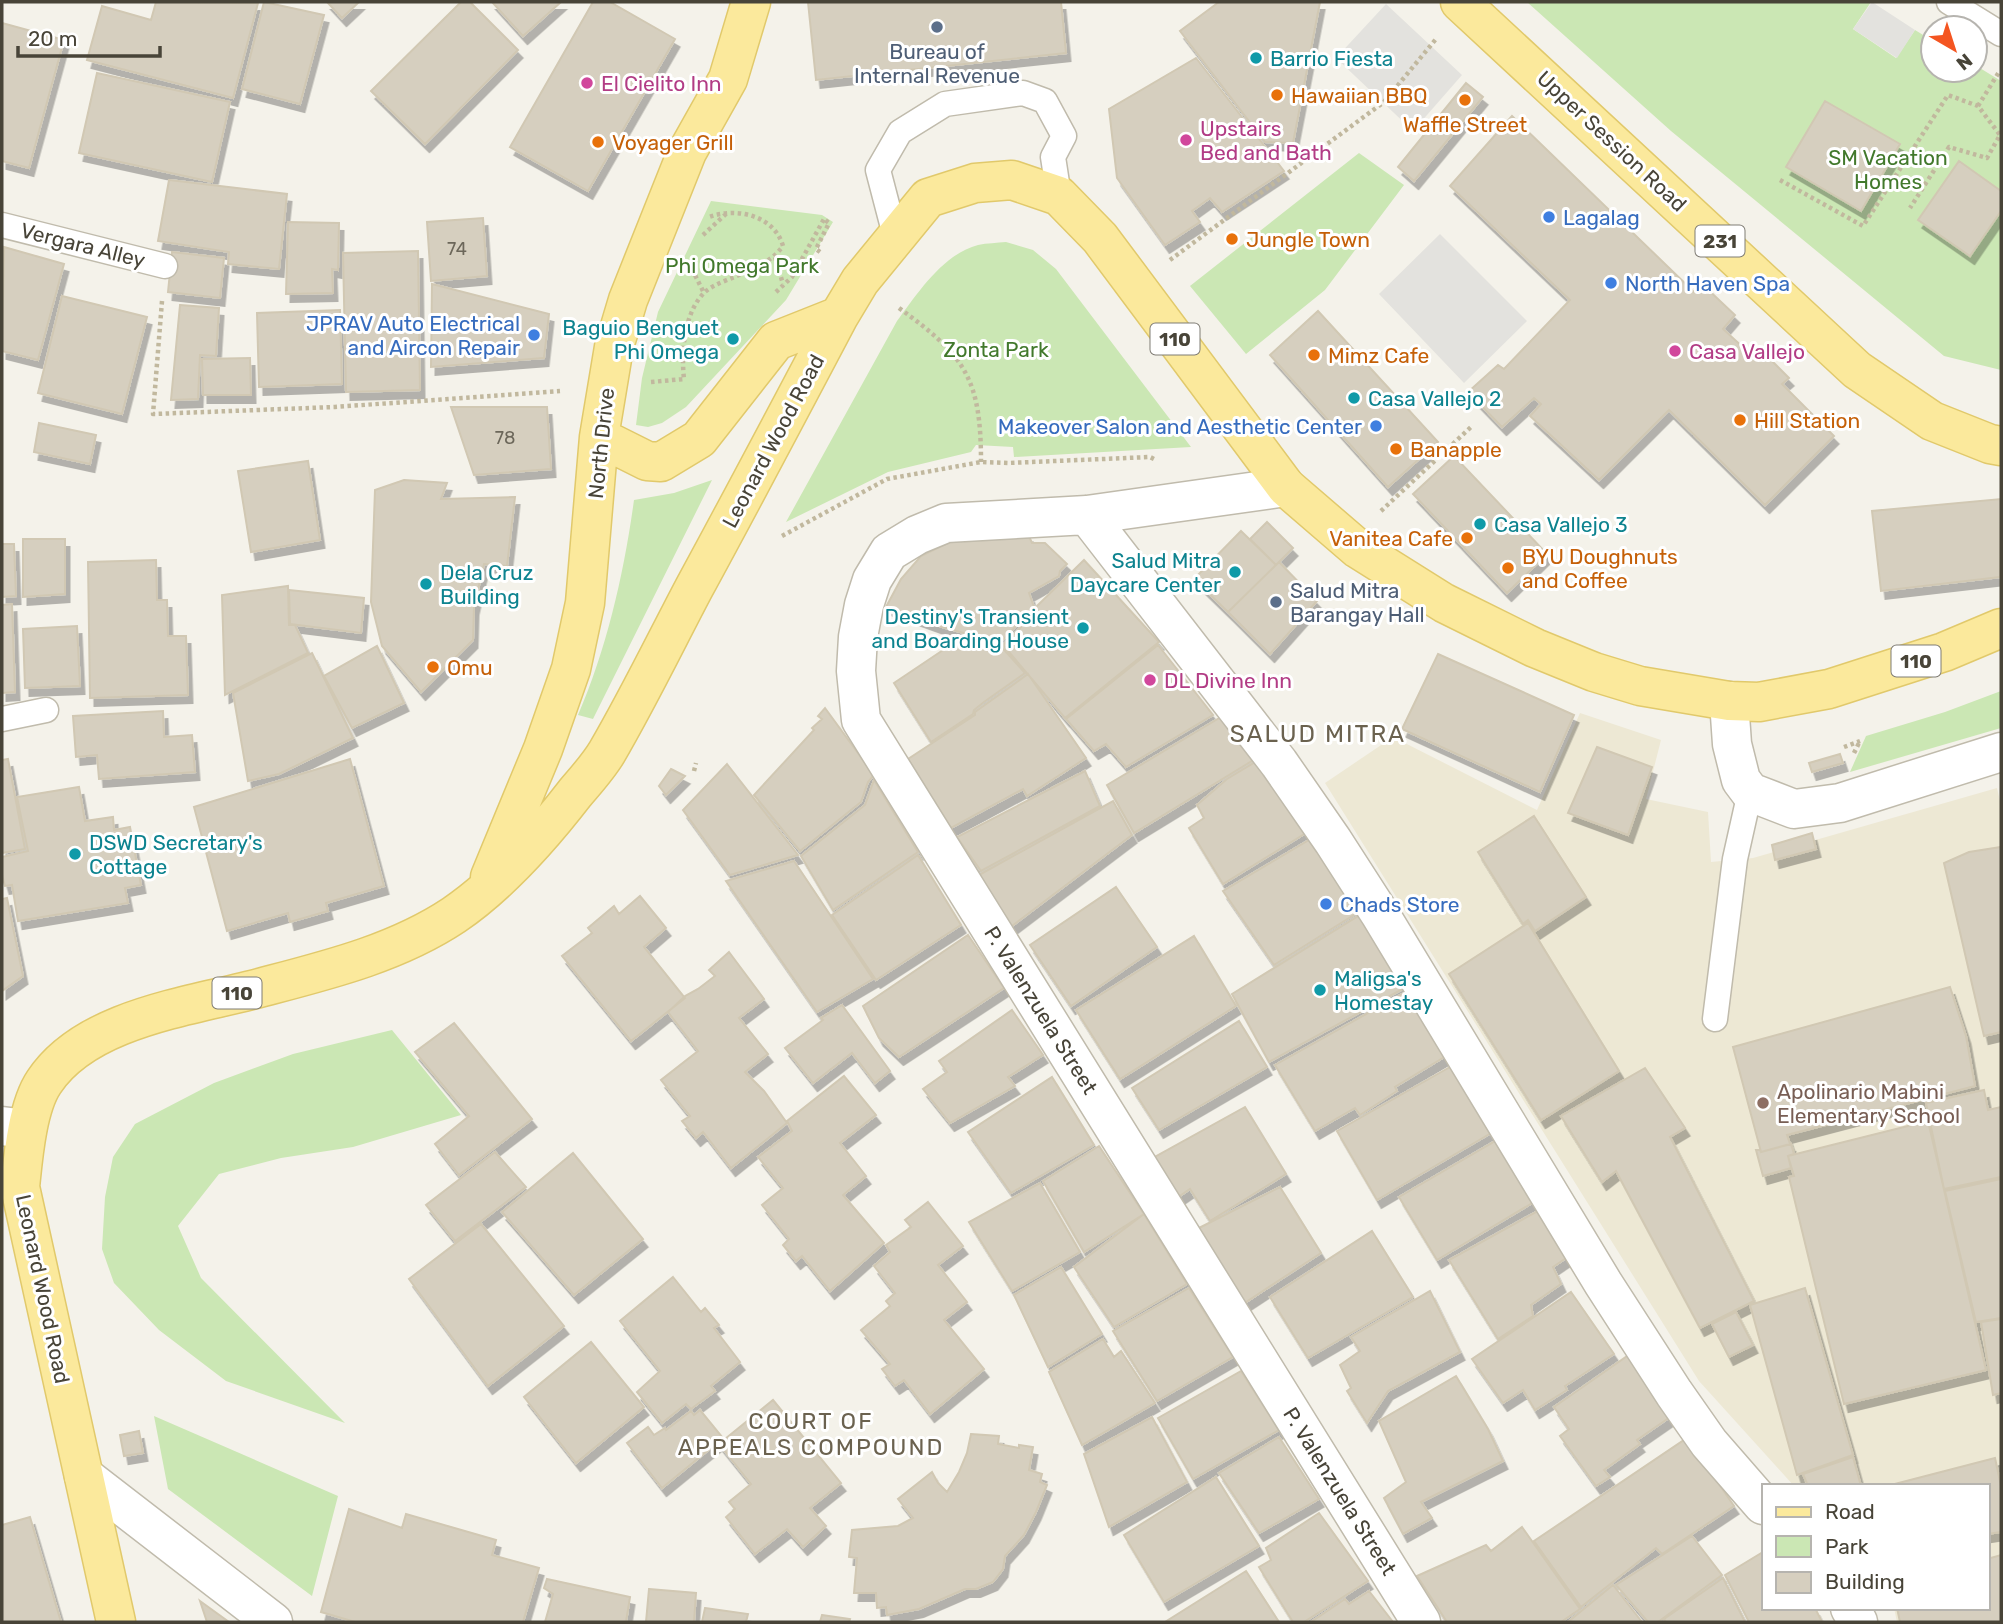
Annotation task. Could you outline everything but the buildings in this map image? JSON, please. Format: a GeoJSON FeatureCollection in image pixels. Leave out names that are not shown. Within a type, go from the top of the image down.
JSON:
{"type":"FeatureCollection","features":[{"type":"Feature","properties":{"kind":"main road","name":"North Drive"},"geometry":{"type":"LineString","coordinates":[[483,894],[543,749],[571,668],[585,603],[599,437],[614,347],[628,300],[687,152],[728,79],[751,2]]}},
{"type":"Feature","properties":{"kind":"main road","name":"Upper Session Road"},"geometry":{"type":"LineString","coordinates":[[1460,2],[1857,370],[1932,421],[2001,446]]}},
{"type":"Feature","properties":{"kind":"main road","name":"Leonard Wood Road"},"geometry":{"type":"LineString","coordinates":[[116,1622],[20,1187],[15,1128],[42,1084],[62,1060],[89,1041],[119,1027],[198,1002],[260,988],[387,950],[451,916],[483,894],[552,823],[605,755],[839,316],[860,281],[928,198],[975,183],[1012,180],[1059,196],[1100,238],[1286,487],[1358,549],[1444,603],[1491,628],[1594,672],[1640,686],[1729,701],[1759,702],[1829,690],[1944,652],[2001,628]]}},
{"type":"Feature","properties":{"kind":"main road"},"geometry":{"type":"LineString","coordinates":[[599,437],[647,461],[661,462],[699,439],[776,341],[839,316]]}},
{"type":"Feature","properties":{"kind":"main road"},"geometry":{"type":"LineString","coordinates":[[543,749],[549,761],[569,774],[582,771],[605,755]]}},
{"type":"Feature","properties":{"kind":"street","name":"P. Valenzuela Street"},"geometry":{"type":"LineString","coordinates":[[1286,487],[1087,515],[946,523],[917,535],[889,552],[872,580],[864,605],[858,637],[856,671],[861,720],[1421,1622]]}},
{"type":"Feature","properties":{"kind":"street"},"geometry":{"type":"LineString","coordinates":[[1087,515],[1279,763],[1380,914],[1603,1283],[1674,1393],[1709,1443],[1762,1504]]}},
{"type":"Feature","properties":{"kind":"street"},"geometry":{"type":"LineString","coordinates":[[1729,701],[1732,744],[1741,780],[1749,792],[1794,808],[1840,803],[2001,752]]}},
{"type":"Feature","properties":{"kind":"street"},"geometry":{"type":"LineString","coordinates":[[83,1476],[273,1622]]}},
{"type":"Feature","properties":{"kind":"lane"},"geometry":{"type":"LineString","coordinates":[[1949,2],[2001,34]]}},
{"type":"Feature","properties":{"kind":"lane"},"geometry":{"type":"LineString","coordinates":[[896,239],[878,170],[900,132],[945,104],[1023,93],[1045,101],[1064,136],[1053,157],[1059,196]]}},
{"type":"Feature","properties":{"kind":"lane","name":"Vergara Alley"},"geometry":{"type":"LineString","coordinates":[[2,225],[165,266]]}},
{"type":"Feature","properties":{"kind":"lane"},"geometry":{"type":"LineString","coordinates":[[2,719],[46,710]]}},
{"type":"Feature","properties":{"kind":"lane"},"geometry":{"type":"LineString","coordinates":[[1715,1019],[1735,859],[1749,792]]}},
{"type":"Feature","properties":{"kind":"path"},"geometry":{"type":"LineString","coordinates":[[1166,262],[1384,102],[1436,39]]}},
{"type":"Feature","properties":{"kind":"path"},"geometry":{"type":"LineString","coordinates":[[1978,106],[1999,72]]}},
{"type":"Feature","properties":{"kind":"path"},"geometry":{"type":"LineString","coordinates":[[1780,180],[1863,226],[1948,94],[1978,106],[2000,135],[1987,158],[1949,147],[1910,208]]}},
{"type":"Feature","properties":{"kind":"path"},"geometry":{"type":"LineString","coordinates":[[698,242],[706,231],[728,212]]}},
{"type":"Feature","properties":{"kind":"path"},"geometry":{"type":"LineString","coordinates":[[648,383],[684,379],[681,356],[686,327],[704,293],[717,284],[765,264],[775,257],[783,246],[780,237],[771,228],[759,218],[746,213],[728,212],[706,218]]}},
{"type":"Feature","properties":{"kind":"path"},"geometry":{"type":"LineString","coordinates":[[775,257],[783,284],[792,277],[824,219],[830,223],[816,248],[820,252]]}},
{"type":"Feature","properties":{"kind":"path"},"geometry":{"type":"LineString","coordinates":[[165,266],[153,414],[335,407],[560,391]]}},
{"type":"Feature","properties":{"kind":"path"},"geometry":{"type":"LineString","coordinates":[[692,269],[704,293]]}},
{"type":"Feature","properties":{"kind":"path"},"geometry":{"type":"LineString","coordinates":[[899,308],[951,350],[967,374],[976,396],[981,462]]}},
{"type":"Feature","properties":{"kind":"path"},"geometry":{"type":"LineString","coordinates":[[686,327],[703,330]]}},
{"type":"Feature","properties":{"kind":"path"},"geometry":{"type":"LineString","coordinates":[[1382,512],[1471,428]]}},
{"type":"Feature","properties":{"kind":"path"},"geometry":{"type":"LineString","coordinates":[[1844,747],[1860,741]]}},
{"type":"Feature","properties":{"kind":"path"},"geometry":{"type":"LineString","coordinates":[[694,772],[696,762]]}},
{"type":"Feature","properties":{"kind":"shaded area"},"geometry":{"type":"Polygon","coordinates":[[[1872,2],[1915,30],[1897,58],[1853,29],[1872,2]]]}},
{"type":"Feature","properties":{"kind":"shaded area"},"geometry":{"type":"Polygon","coordinates":[[[1386,4],[1462,75],[1413,131],[1336,58],[1386,4]]]}},
{"type":"Feature","properties":{"kind":"shaded area"},"geometry":{"type":"Polygon","coordinates":[[[1440,234],[1527,321],[1464,383],[1379,294],[1440,234]]]}},
{"type":"Feature","properties":{"kind":"shaded area","name":"Apolinario Mabini Elementary School"},"geometry":{"type":"Polygon","coordinates":[[[1580,713],[1661,740],[1646,799],[1708,812],[1711,862],[1753,858],[1997,788],[2001,805],[2001,1622],[1897,1622],[1894,1610],[1989,1610],[1989,1484],[1792,1484],[1699,1381],[1325,783],[1393,737],[1537,810],[1580,713]]]}},
{"type":"Feature","properties":{"kind":"green space","name":"SM Vacation Homes"},"geometry":{"type":"Polygon","coordinates":[[[1527,2],[1871,2],[1853,29],[1896,58],[1915,30],[1919,32],[1919,84],[1989,84],[1989,74],[2001,81],[2001,370],[1944,356],[1671,131],[1527,2]]]}},
{"type":"Feature","properties":{"kind":"green space"},"geometry":{"type":"Polygon","coordinates":[[[1359,153],[1404,185],[1325,290],[1246,354],[1190,286],[1359,153]]]}},
{"type":"Feature","properties":{"kind":"green space","name":"Phi Omega Park"},"geometry":{"type":"Polygon","coordinates":[[[711,201],[822,215],[833,222],[786,300],[686,407],[662,423],[648,427],[636,425],[642,378],[658,312],[711,201]]]}},
{"type":"Feature","properties":{"kind":"green space","name":"Zonta Park"},"geometry":{"type":"Polygon","coordinates":[[[1006,242],[1033,250],[1056,269],[1191,447],[1014,457],[1013,447],[976,445],[971,452],[888,472],[786,522],[897,321],[922,287],[942,266],[965,250],[981,244],[1006,242]]]}},
{"type":"Feature","properties":{"kind":"green space"},"geometry":{"type":"Polygon","coordinates":[[[712,480],[593,719],[578,715],[598,663],[613,610],[634,500],[674,493],[712,480]]]}},
{"type":"Feature","properties":{"kind":"green space"},"geometry":{"type":"Polygon","coordinates":[[[2001,691],[2001,728],[1850,772],[1866,736],[1945,712],[2001,691]]]}},
{"type":"Feature","properties":{"kind":"green space"},"geometry":{"type":"Polygon","coordinates":[[[392,1030],[461,1115],[353,1147],[281,1158],[219,1174],[178,1226],[201,1278],[345,1423],[226,1381],[159,1330],[114,1283],[102,1249],[105,1197],[113,1157],[135,1124],[214,1083],[293,1054],[392,1030]]]}},
{"type":"Feature","properties":{"kind":"green space"},"geometry":{"type":"Polygon","coordinates":[[[154,1416],[338,1496],[312,1596],[168,1489],[154,1416]]]}},
{"type":"Feature","properties":{"kind":"place","name":"Bureau of Internal Revenue"},"geometry":{"type":"Point","coordinates":[937,27]}},
{"type":"Feature","properties":{"kind":"place","name":"Barrio Fiesta"},"geometry":{"type":"Point","coordinates":[1256,58]}},
{"type":"Feature","properties":{"kind":"place","name":"El Cielito Inn"},"geometry":{"type":"Point","coordinates":[587,83]}},
{"type":"Feature","properties":{"kind":"place","name":"Hawaiian BBQ"},"geometry":{"type":"Point","coordinates":[1277,95]}},
{"type":"Feature","properties":{"kind":"place","name":"Waffle Street"},"geometry":{"type":"Point","coordinates":[1465,100]}},
{"type":"Feature","properties":{"kind":"place","name":"Upstairs Bed and Bath"},"geometry":{"type":"Point","coordinates":[1186,140]}},
{"type":"Feature","properties":{"kind":"place","name":"Voyager Grill"},"geometry":{"type":"Point","coordinates":[598,142]}},
{"type":"Feature","properties":{"kind":"place","name":"Lagalag"},"geometry":{"type":"Point","coordinates":[1549,217]}},
{"type":"Feature","properties":{"kind":"place","name":"Jungle Town"},"geometry":{"type":"Point","coordinates":[1232,239]}},
{"type":"Feature","properties":{"kind":"place","name":"North Haven Spa"},"geometry":{"type":"Point","coordinates":[1611,283]}},
{"type":"Feature","properties":{"kind":"place","name":"JPRAV Auto Electrical and Aircon Repair"},"geometry":{"type":"Point","coordinates":[534,335]}},
{"type":"Feature","properties":{"kind":"place","name":"Baguio Benguet Phi Omega"},"geometry":{"type":"Point","coordinates":[733,339]}},
{"type":"Feature","properties":{"kind":"place","name":"Casa Vallejo"},"geometry":{"type":"Point","coordinates":[1675,351]}},
{"type":"Feature","properties":{"kind":"place","name":"Mimz Cafe"},"geometry":{"type":"Point","coordinates":[1314,355]}},
{"type":"Feature","properties":{"kind":"place","name":"Casa Vallejo 2"},"geometry":{"type":"Point","coordinates":[1354,398]}},
{"type":"Feature","properties":{"kind":"place","name":"Hill Station"},"geometry":{"type":"Point","coordinates":[1740,420]}},
{"type":"Feature","properties":{"kind":"place","name":"Makeover Salon and Aesthetic Center"},"geometry":{"type":"Point","coordinates":[1376,426]}},
{"type":"Feature","properties":{"kind":"place","name":"Banapple"},"geometry":{"type":"Point","coordinates":[1396,449]}},
{"type":"Feature","properties":{"kind":"place","name":"Casa Vallejo 3"},"geometry":{"type":"Point","coordinates":[1480,524]}},
{"type":"Feature","properties":{"kind":"place","name":"Vanitea Cafe"},"geometry":{"type":"Point","coordinates":[1467,538]}},
{"type":"Feature","properties":{"kind":"place","name":"BYU Doughnuts and Coffee"},"geometry":{"type":"Point","coordinates":[1508,568]}},
{"type":"Feature","properties":{"kind":"place","name":"Salud Mitra Daycare Center"},"geometry":{"type":"Point","coordinates":[1235,572]}},
{"type":"Feature","properties":{"kind":"place","name":"Dela Cruz Building"},"geometry":{"type":"Point","coordinates":[426,584]}},
{"type":"Feature","properties":{"kind":"place","name":"Salud Mitra Barangay Hall"},"geometry":{"type":"Point","coordinates":[1276,602]}},
{"type":"Feature","properties":{"kind":"place","name":"Destiny's Transient and Boarding House"},"geometry":{"type":"Point","coordinates":[1083,628]}},
{"type":"Feature","properties":{"kind":"place","name":"Omu"},"geometry":{"type":"Point","coordinates":[433,667]}},
{"type":"Feature","properties":{"kind":"place","name":"DL Divine Inn"},"geometry":{"type":"Point","coordinates":[1150,680]}},
{"type":"Feature","properties":{"kind":"place","name":"DSWD Secretary's Cottage"},"geometry":{"type":"Point","coordinates":[75,854]}},
{"type":"Feature","properties":{"kind":"place","name":"Chads Store"},"geometry":{"type":"Point","coordinates":[1326,904]}},
{"type":"Feature","properties":{"kind":"place","name":"Maligsa's Homestay"},"geometry":{"type":"Point","coordinates":[1320,990]}},
{"type":"Feature","properties":{"kind":"place","name":"Apolinario Mabini Elementary School"},"geometry":{"type":"Point","coordinates":[1763,1103]}},
{"type":"Feature","properties":{"kind":"district","name":"SALUD MITRA"},"geometry":{"type":"Point","coordinates":[1318,734]}},
{"type":"Feature","properties":{"kind":"district","name":"COURT OF APPEALS COMPOUND"},"geometry":{"type":"Point","coordinates":[811,1434]}}]}
